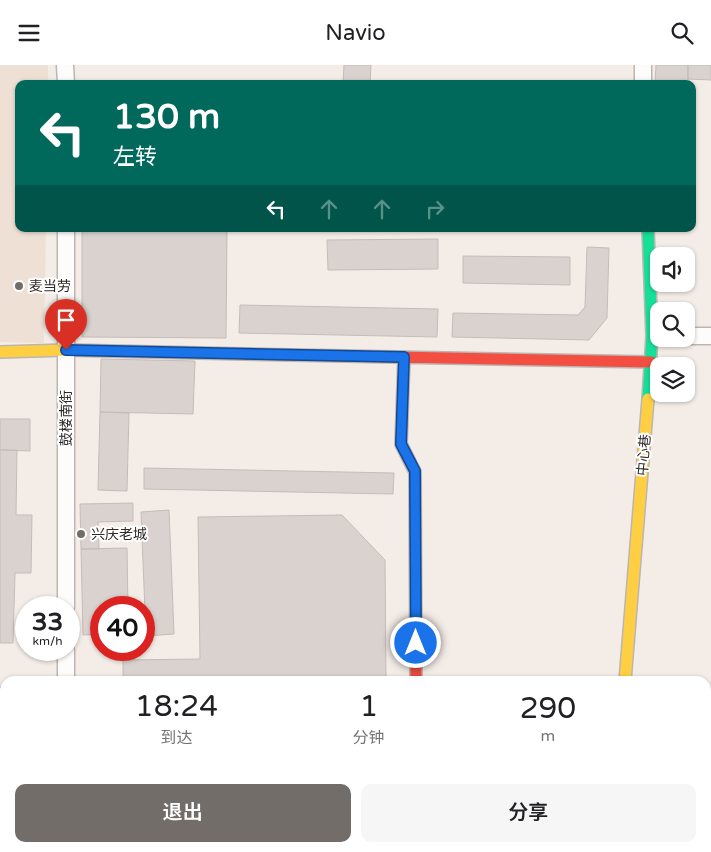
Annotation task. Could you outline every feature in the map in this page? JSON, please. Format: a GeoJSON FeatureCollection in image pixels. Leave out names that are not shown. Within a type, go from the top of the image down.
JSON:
{"type":"FeatureCollection","features":[{"type":"Feature","properties":{"kind":"street"},"geometry":{"type":"LineString","coordinates":[[66,65],[66,80]]}},
{"type":"Feature","properties":{"kind":"street"},"geometry":{"type":"LineString","coordinates":[[642,65],[643,80]]}},
{"type":"Feature","properties":{"kind":"street","name":"鼓楼南街"},"geometry":{"type":"LineString","coordinates":[[66,232],[66,596]]}},
{"type":"Feature","properties":{"kind":"street","name":"中心巷"},"geometry":{"type":"LineString","coordinates":[[648,232],[653,302]]}},
{"type":"Feature","properties":{"kind":"street"},"geometry":{"type":"LineString","coordinates":[[695,336],[711,336]]}},
{"type":"Feature","properties":{"kind":"street"},"geometry":{"type":"LineString","coordinates":[[0,352],[66,350],[650,362]]}},
{"type":"Feature","properties":{"kind":"street"},"geometry":{"type":"LineString","coordinates":[[404,357],[401,444],[415,471],[416,676]]}},
{"type":"Feature","properties":{"kind":"street","name":"中心巷"},"geometry":{"type":"LineString","coordinates":[[625,676],[650,374]]}},
{"type":"Feature","properties":{"kind":"street"},"geometry":{"type":"LineString","coordinates":[[66,661],[66,676]]}},
{"type":"Feature","properties":{"kind":"shaded area"},"geometry":{"type":"Polygon","coordinates":[[[0,65],[48,65],[48,80],[15,80],[15,232],[46,232],[44,343],[0,342],[0,65]]]}},
{"type":"Feature","properties":{"kind":"building"},"geometry":{"type":"Polygon","coordinates":[[[344,65],[371,65],[370,80],[343,80],[344,65]]]}},
{"type":"Feature","properties":{"kind":"building"},"geometry":{"type":"Polygon","coordinates":[[[656,65],[688,65],[688,80],[655,80],[656,65]]]}},
{"type":"Feature","properties":{"kind":"building"},"geometry":{"type":"Polygon","coordinates":[[[688,65],[711,65],[711,80],[688,79],[688,65]]]}},
{"type":"Feature","properties":{"kind":"building"},"geometry":{"type":"Polygon","coordinates":[[[82,232],[227,232],[226,338],[82,337],[82,232]]]}},
{"type":"Feature","properties":{"kind":"building"},"geometry":{"type":"Polygon","coordinates":[[[438,239],[438,269],[328,270],[327,240],[438,239]]]}},
{"type":"Feature","properties":{"kind":"building"},"geometry":{"type":"Polygon","coordinates":[[[587,247],[609,248],[607,318],[589,340],[452,337],[453,313],[578,315],[585,307],[587,247]]]}},
{"type":"Feature","properties":{"kind":"building"},"geometry":{"type":"Polygon","coordinates":[[[463,256],[570,257],[570,285],[463,283],[463,256]]]}},
{"type":"Feature","properties":{"kind":"building"},"geometry":{"type":"Polygon","coordinates":[[[240,305],[438,309],[437,337],[239,333],[240,305]]]}},
{"type":"Feature","properties":{"kind":"building"},"geometry":{"type":"Polygon","coordinates":[[[101,359],[195,361],[193,414],[100,412],[101,359]]]}},
{"type":"Feature","properties":{"kind":"building"},"geometry":{"type":"Polygon","coordinates":[[[100,412],[129,413],[127,491],[98,490],[100,412]]]}},
{"type":"Feature","properties":{"kind":"building"},"geometry":{"type":"Polygon","coordinates":[[[0,419],[30,419],[30,451],[0,450],[0,419]]]}},
{"type":"Feature","properties":{"kind":"building"},"geometry":{"type":"Polygon","coordinates":[[[0,450],[17,450],[16,515],[32,515],[31,573],[15,573],[13,643],[0,643],[0,450]]]}},
{"type":"Feature","properties":{"kind":"building"},"geometry":{"type":"Polygon","coordinates":[[[144,468],[394,473],[393,494],[144,489],[144,468]]]}},
{"type":"Feature","properties":{"kind":"building"},"geometry":{"type":"Polygon","coordinates":[[[133,503],[133,521],[98,522],[99,549],[81,549],[80,504],[133,503]]]}},
{"type":"Feature","properties":{"kind":"building"},"geometry":{"type":"Polygon","coordinates":[[[169,510],[174,634],[155,635],[155,596],[144,596],[141,512],[169,510]]]}},
{"type":"Feature","properties":{"kind":"building"},"geometry":{"type":"Polygon","coordinates":[[[342,515],[385,560],[386,676],[123,676],[123,661],[200,659],[198,517],[342,515]]]}},
{"type":"Feature","properties":{"kind":"building"},"geometry":{"type":"Polygon","coordinates":[[[127,548],[128,596],[90,596],[90,635],[83,635],[81,549],[127,548]]]}},
{"type":"Feature","properties":{"kind":"traffic: fast"},"geometry":{"type":"LineString","coordinates":[[648,232],[652,336],[648,399]]}},
{"type":"Feature","properties":{"kind":"traffic: slow"},"geometry":{"type":"LineString","coordinates":[[0,352],[66,350],[244,354]]}},
{"type":"Feature","properties":{"kind":"traffic: slow"},"geometry":{"type":"LineString","coordinates":[[625,676],[648,399]]}},
{"type":"Feature","properties":{"kind":"traffic: jam"},"geometry":{"type":"LineString","coordinates":[[244,354],[650,362]]}},
{"type":"Feature","properties":{"kind":"traffic: jam"},"geometry":{"type":"LineString","coordinates":[[404,357],[401,444],[415,472],[416,676]]}},
{"type":"Feature","properties":{"kind":"place","name":"麦当劳"},"geometry":{"type":"Point","coordinates":[19,286]}},
{"type":"Feature","properties":{"kind":"place","name":"兴庆老城"},"geometry":{"type":"Point","coordinates":[81,534]}},
{"type":"Feature","properties":{"kind":"route"},"geometry":{"type":"LineString","coordinates":[[66,350],[404,357],[401,444],[415,471],[416,643]]}}]}
